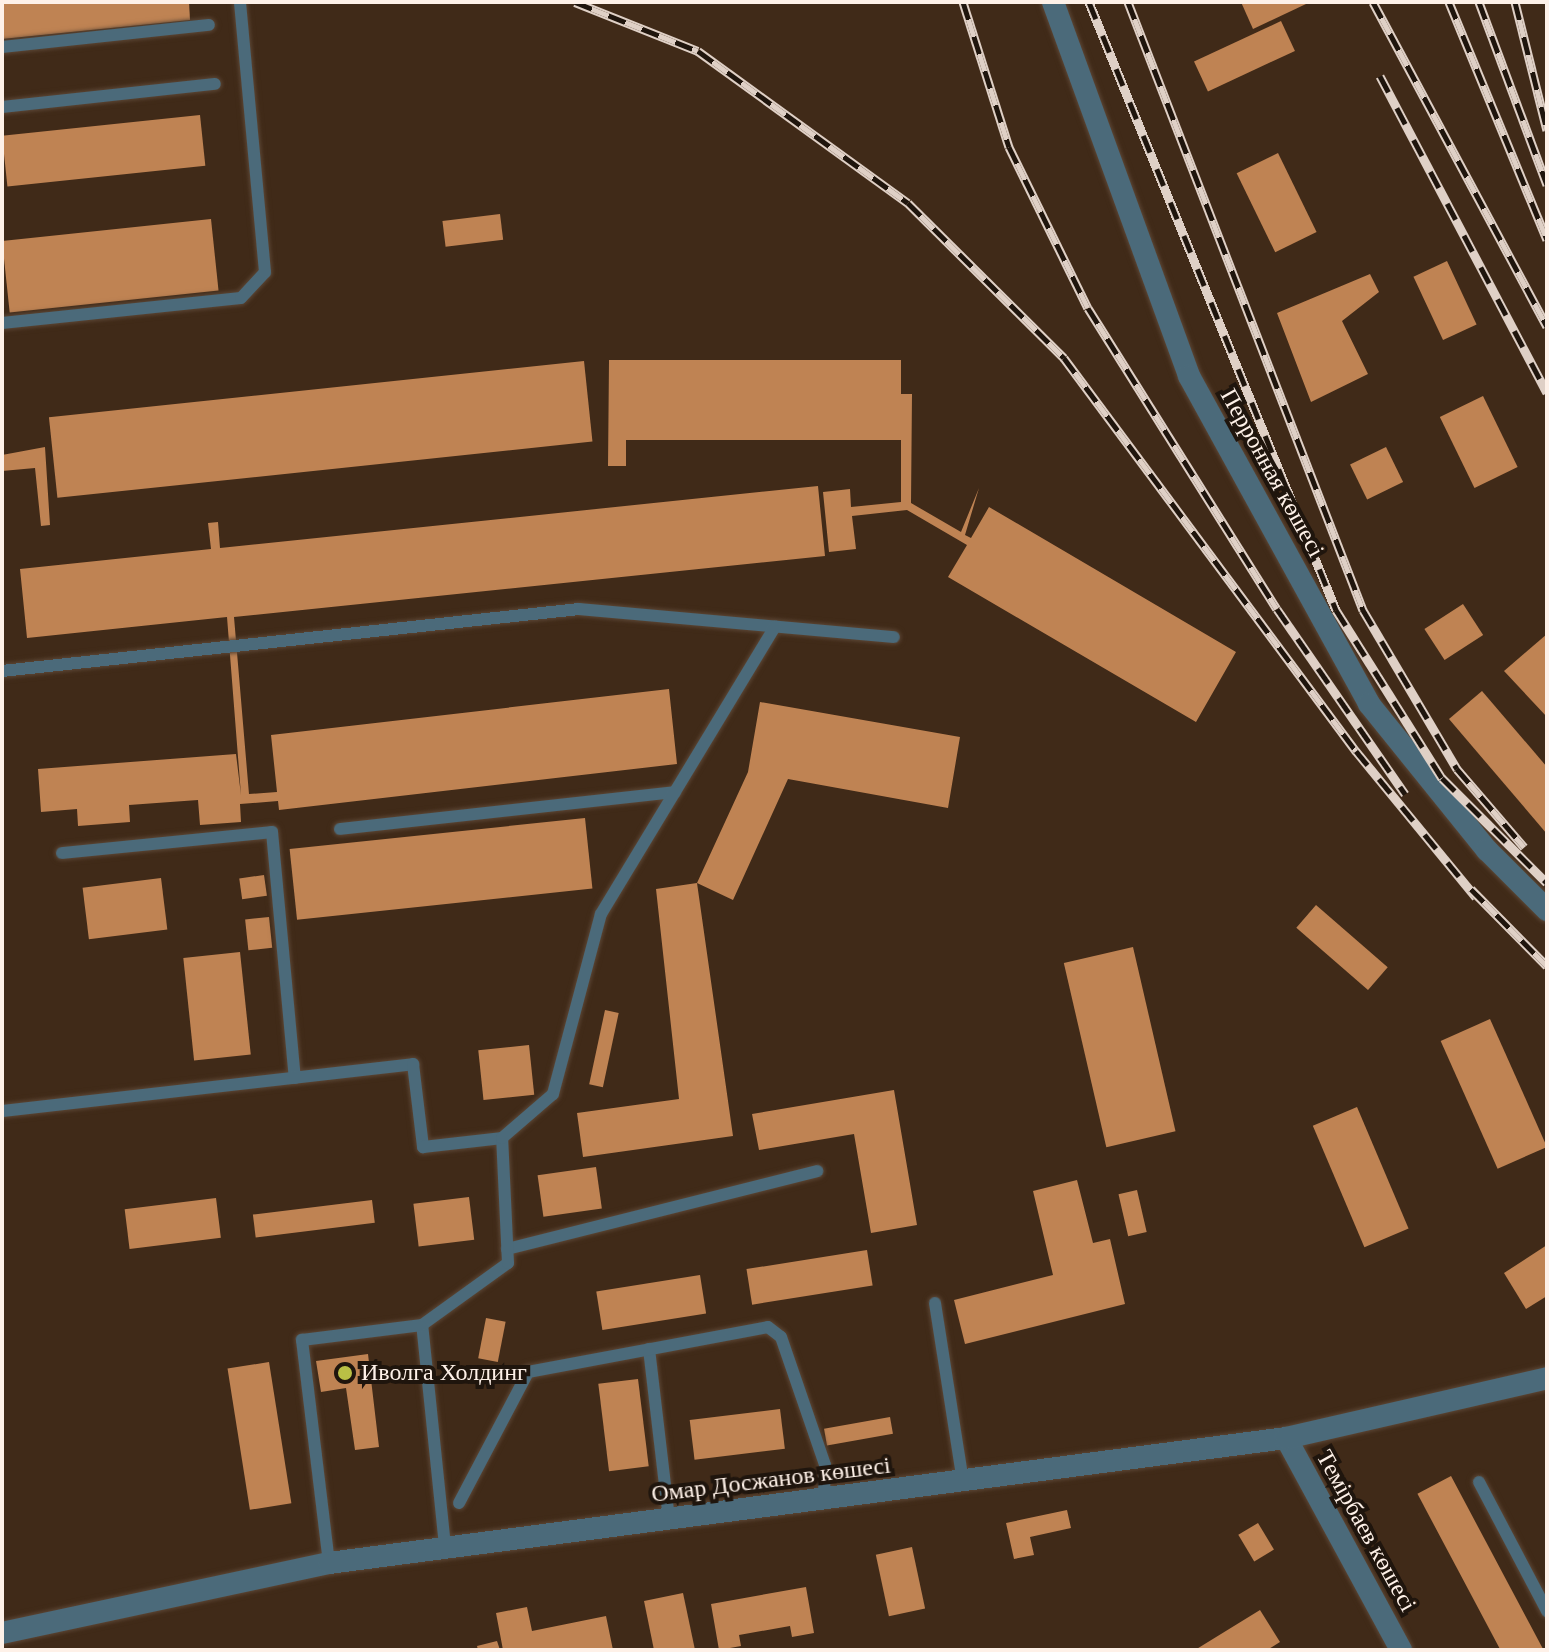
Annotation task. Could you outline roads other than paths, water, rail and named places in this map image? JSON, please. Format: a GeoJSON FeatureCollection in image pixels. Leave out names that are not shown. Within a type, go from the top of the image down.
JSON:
{"type":"FeatureCollection","features":[{"type":"Feature","properties":{"kind":"street","name":"Перронная көшесі"},"geometry":{"type":"LineString","coordinates":[[1053,2],[1189,376],[1369,704],[1487,850],[1547,910]]}},
{"type":"Feature","properties":{"kind":"street","name":"Омар Досжанов көшесі"},"geometry":{"type":"LineString","coordinates":[[2,1633],[329,1563],[1286,1438],[1547,1378]]}},
{"type":"Feature","properties":{"kind":"street","name":"Темірбаев көшесі"},"geometry":{"type":"LineString","coordinates":[[1286,1438],[1401,1650]]}},
{"type":"Feature","properties":{"kind":"lane"},"geometry":{"type":"LineString","coordinates":[[2,323],[241,298],[265,272],[240,2]]}},
{"type":"Feature","properties":{"kind":"lane"},"geometry":{"type":"LineString","coordinates":[[2,47],[209,25]]}},
{"type":"Feature","properties":{"kind":"lane"},"geometry":{"type":"LineString","coordinates":[[2,107],[215,84]]}},
{"type":"Feature","properties":{"kind":"lane"},"geometry":{"type":"LineString","coordinates":[[2,671],[579,609],[894,637]]}},
{"type":"Feature","properties":{"kind":"lane"},"geometry":{"type":"LineString","coordinates":[[2,1111],[413,1064],[423,1147],[502,1138],[553,1094],[601,914],[775,627]]}},
{"type":"Feature","properties":{"kind":"lane"},"geometry":{"type":"LineString","coordinates":[[340,829],[675,792]]}},
{"type":"Feature","properties":{"kind":"lane"},"geometry":{"type":"LineString","coordinates":[[62,853],[272,832],[295,1078]]}},
{"type":"Feature","properties":{"kind":"lane"},"geometry":{"type":"LineString","coordinates":[[329,1563],[302,1340],[422,1325],[508,1263],[502,1138]]}},
{"type":"Feature","properties":{"kind":"lane"},"geometry":{"type":"LineString","coordinates":[[507,1249],[817,1171]]}},
{"type":"Feature","properties":{"kind":"lane"},"geometry":{"type":"LineString","coordinates":[[935,1303],[963,1482]]}},
{"type":"Feature","properties":{"kind":"lane"},"geometry":{"type":"LineString","coordinates":[[422,1325],[445,1546]]}},
{"type":"Feature","properties":{"kind":"lane"},"geometry":{"type":"LineString","coordinates":[[459,1503],[528,1372],[768,1327],[781,1337],[825,1465],[824,1500]]}},
{"type":"Feature","properties":{"kind":"lane"},"geometry":{"type":"LineString","coordinates":[[649,1349],[669,1518]]}},
{"type":"Feature","properties":{"kind":"lane"},"geometry":{"type":"LineString","coordinates":[[1479,1482],[1547,1611]]}},
{"type":"Feature","properties":{"kind":"railway"},"geometry":{"type":"LineString","coordinates":[[575,2],[698,51],[908,203],[1064,358],[1356,751],[1476,897]]}},
{"type":"Feature","properties":{"kind":"railway"},"geometry":{"type":"LineString","coordinates":[[963,2],[1009,147],[1088,308],[1277,609],[1405,794]]}},
{"type":"Feature","properties":{"kind":"railway"},"geometry":{"type":"LineString","coordinates":[[1089,2],[1336,610],[1442,778],[1547,883]]}},
{"type":"Feature","properties":{"kind":"railway"},"geometry":{"type":"LineString","coordinates":[[1128,2],[1363,610],[1457,769],[1524,847]]}},
{"type":"Feature","properties":{"kind":"railway"},"geometry":{"type":"LineString","coordinates":[[1373,2],[1547,326]]}},
{"type":"Feature","properties":{"kind":"railway"},"geometry":{"type":"LineString","coordinates":[[1449,2],[1547,240]]}},
{"type":"Feature","properties":{"kind":"railway"},"geometry":{"type":"LineString","coordinates":[[1479,2],[1547,185]]}},
{"type":"Feature","properties":{"kind":"railway"},"geometry":{"type":"LineString","coordinates":[[1515,2],[1547,130]]}},
{"type":"Feature","properties":{"kind":"railway"},"geometry":{"type":"LineString","coordinates":[[1380,76],[1547,393]]}},
{"type":"Feature","properties":{"kind":"railway"},"geometry":{"type":"LineString","coordinates":[[1471,889],[1547,966]]}},
{"type":"Feature","properties":{"kind":"place","name":"Иволга Холдинг"},"geometry":{"type":"Point","coordinates":[345,1373]}}]}
